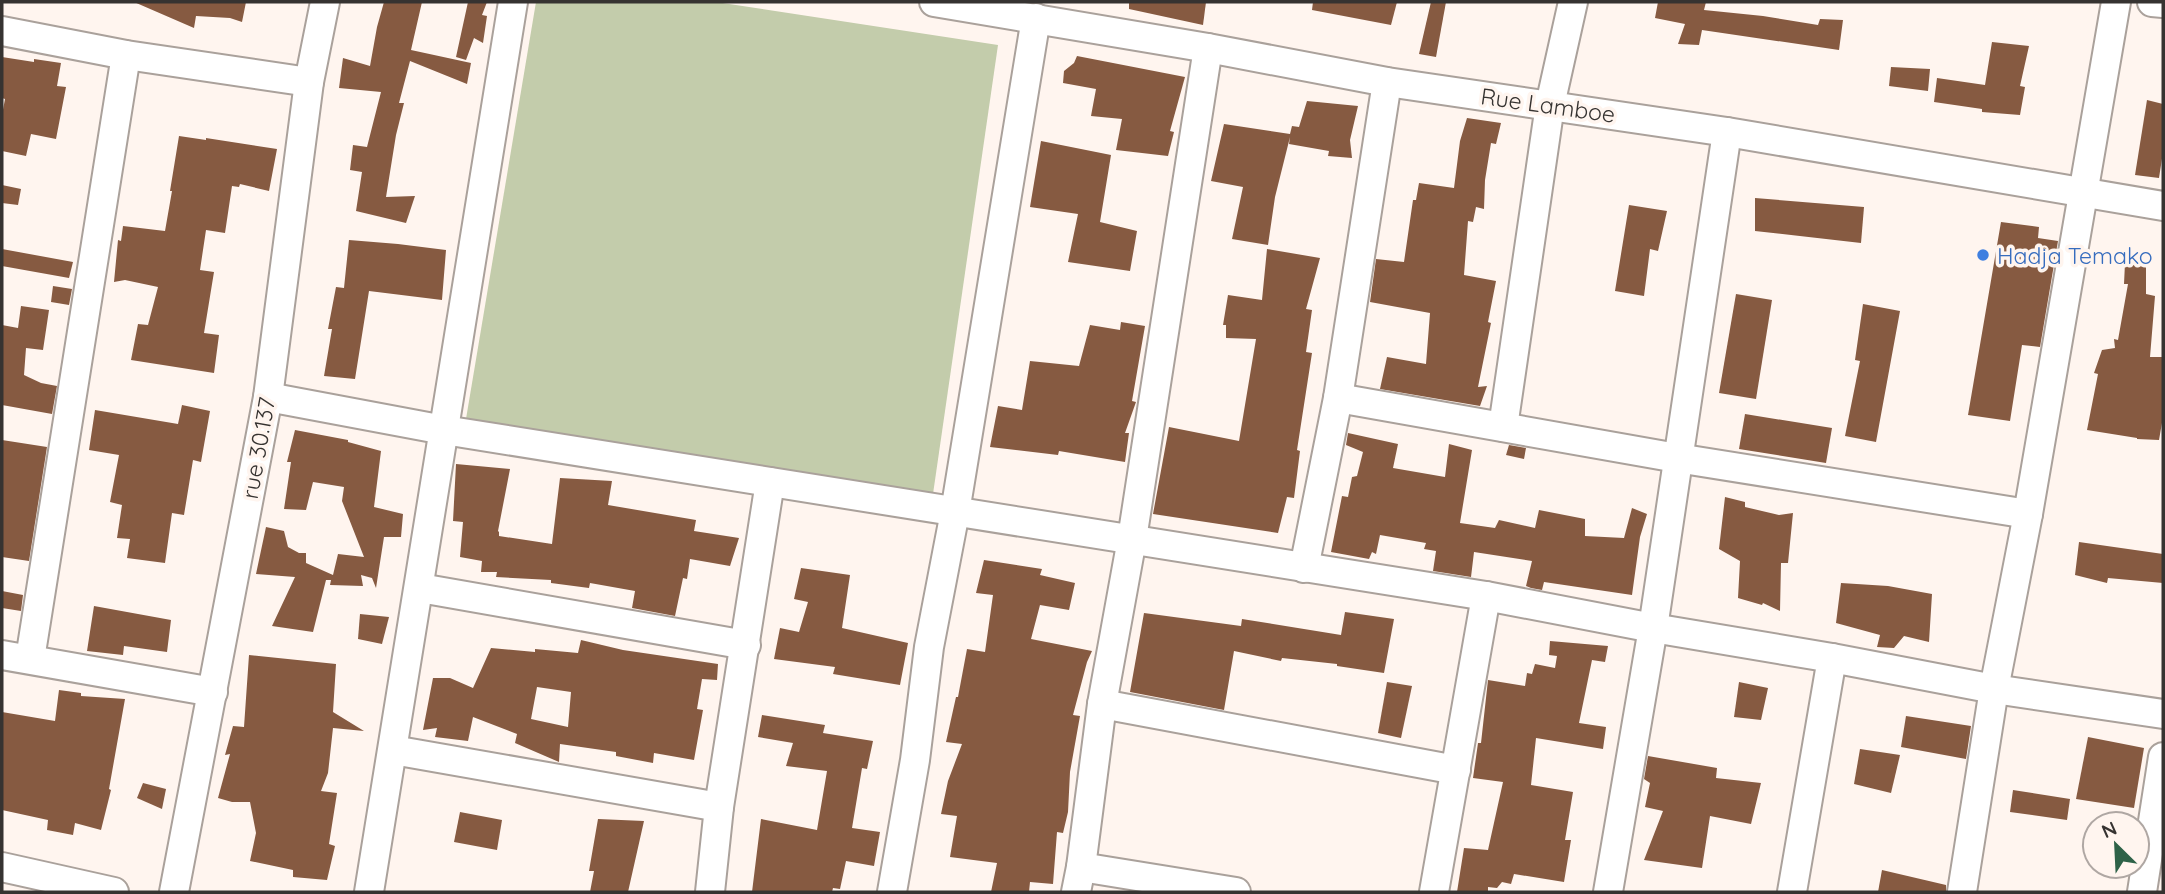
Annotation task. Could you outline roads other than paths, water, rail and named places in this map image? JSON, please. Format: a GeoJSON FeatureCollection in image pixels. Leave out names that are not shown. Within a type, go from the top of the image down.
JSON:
{"type":"FeatureCollection","features":[{"type":"Feature","properties":{"kind":"street","name":"rue 30.137"},"geometry":{"type":"LineString","coordinates":[[174,892],[268,397],[309,82],[325,2]]}},
{"type":"Feature","properties":{"kind":"street"},"geometry":{"type":"LineString","coordinates":[[369,892],[513,2]]}},
{"type":"Feature","properties":{"kind":"street","name":"Rue Lamboe"},"geometry":{"type":"LineString","coordinates":[[934,2],[1209,48],[1387,82],[1727,132],[2163,206]]}},
{"type":"Feature","properties":{"kind":"street"},"geometry":{"type":"LineString","coordinates":[[1503,427],[1550,105],[1573,2]]}},
{"type":"Feature","properties":{"kind":"street"},"geometry":{"type":"LineString","coordinates":[[1962,892],[1994,689],[2028,514],[2116,2]]}},
{"type":"Feature","properties":{"kind":"street"},"geometry":{"type":"LineString","coordinates":[[2152,2],[2163,3]]}},
{"type":"Feature","properties":{"kind":"street"},"geometry":{"type":"LineString","coordinates":[[892,892],[915,760],[929,647],[955,512],[1036,18]]}},
{"type":"Feature","properties":{"kind":"street"},"geometry":{"type":"LineString","coordinates":[[2,31],[125,55],[309,82]]}},
{"type":"Feature","properties":{"kind":"street"},"geometry":{"type":"LineString","coordinates":[[1209,48],[1132,539],[1101,704],[1078,880],[1236,892]]}},
{"type":"Feature","properties":{"kind":"street"},"geometry":{"type":"LineString","coordinates":[[30,659],[125,55]]}},
{"type":"Feature","properties":{"kind":"street"},"geometry":{"type":"LineString","coordinates":[[1304,568],[1338,398],[1387,82]]}},
{"type":"Feature","properties":{"kind":"street"},"geometry":{"type":"LineString","coordinates":[[1608,892],[1653,628],[1676,458],[1727,132]]}},
{"type":"Feature","properties":{"kind":"street"},"geometry":{"type":"LineString","coordinates":[[268,397],[444,430],[1486,596],[1994,689],[2163,714]]}},
{"type":"Feature","properties":{"kind":"street"},"geometry":{"type":"LineString","coordinates":[[1338,398],[1676,458],[2028,514]]}},
{"type":"Feature","properties":{"kind":"street"},"geometry":{"type":"LineString","coordinates":[[710,892],[719,807],[770,482]]}},
{"type":"Feature","properties":{"kind":"street"},"geometry":{"type":"LineString","coordinates":[[419,588],[746,645]]}},
{"type":"Feature","properties":{"kind":"street"},"geometry":{"type":"LineString","coordinates":[[1434,892],[1486,596]]}},
{"type":"Feature","properties":{"kind":"street"},"geometry":{"type":"LineString","coordinates":[[2,655],[213,692]]}},
{"type":"Feature","properties":{"kind":"street"},"geometry":{"type":"LineString","coordinates":[[1792,892],[1832,658]]}},
{"type":"Feature","properties":{"kind":"street"},"geometry":{"type":"LineString","coordinates":[[1101,704],[1456,771]]}},
{"type":"Feature","properties":{"kind":"street"},"geometry":{"type":"LineString","coordinates":[[393,750],[719,807]]}},
{"type":"Feature","properties":{"kind":"street"},"geometry":{"type":"LineString","coordinates":[[2150,882],[2163,757]]}},
{"type":"Feature","properties":{"kind":"street"},"geometry":{"type":"LineString","coordinates":[[2,867],[114,892]]}},
{"type":"Feature","properties":{"kind":"place","name":"Hadja Temako"},"geometry":{"type":"Point","coordinates":[1983,255]}}]}
